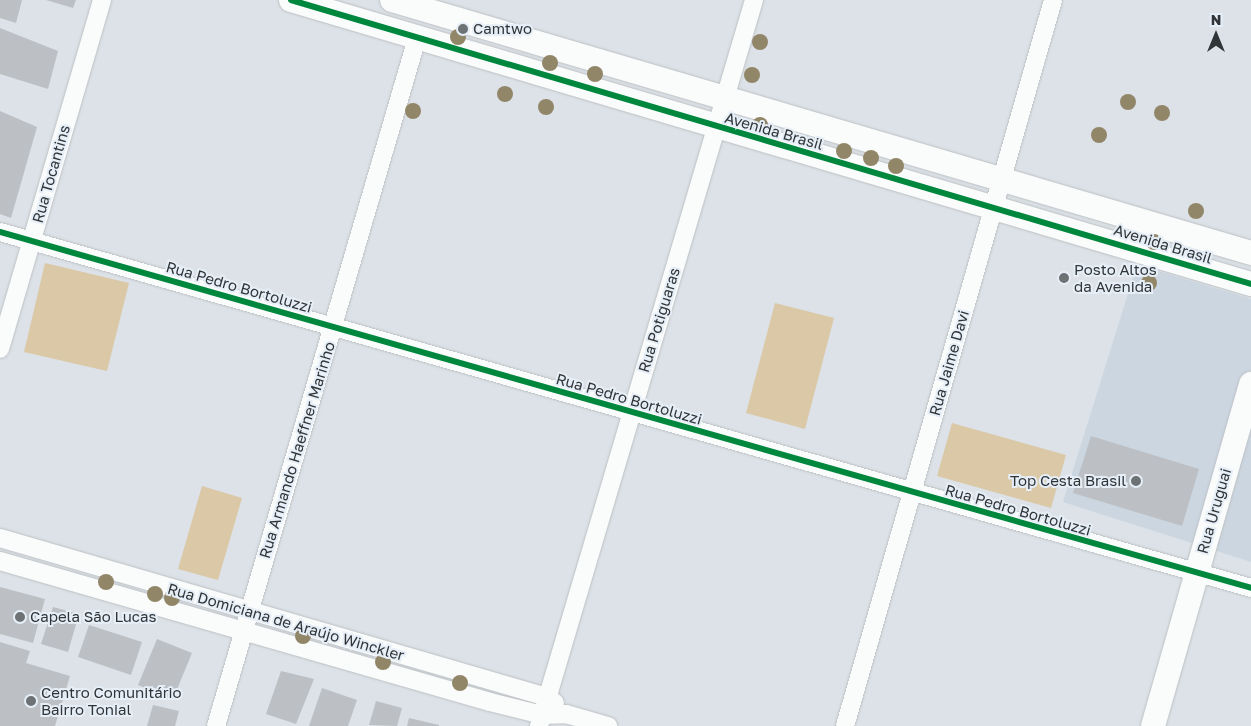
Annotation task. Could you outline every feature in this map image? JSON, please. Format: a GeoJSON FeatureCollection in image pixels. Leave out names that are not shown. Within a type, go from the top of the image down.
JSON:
{"type":"FeatureCollection","features":[{"type":"Feature","properties":{"kind":"main road","name":"Avenida Brasil"},"geometry":{"type":"LineString","coordinates":[[290,0],[716,128],[995,206],[1251,284]]}},
{"type":"Feature","properties":{"kind":"main road","name":"Avenida Brasil"},"geometry":{"type":"LineString","coordinates":[[392,0],[426,5],[724,100],[1002,178],[1251,253]]}},
{"type":"Feature","properties":{"kind":"main road","name":"Rua Armando Haeffner Marinho"},"geometry":{"type":"LineString","coordinates":[[416,38],[426,5]]}},
{"type":"Feature","properties":{"kind":"main road","name":"Rua Uruguai"},"geometry":{"type":"LineString","coordinates":[[1153,726],[1251,384]]}},
{"type":"Feature","properties":{"kind":"street","name":"Rua Tocantins"},"geometry":{"type":"LineString","coordinates":[[0,349],[102,0]]}},
{"type":"Feature","properties":{"kind":"street","name":"Rua Potiguaras"},"geometry":{"type":"LineString","coordinates":[[541,721],[754,0]]}},
{"type":"Feature","properties":{"kind":"street","name":"Rua Jaime Davi"},"geometry":{"type":"LineString","coordinates":[[845,726],[910,492],[1054,0]]}},
{"type":"Feature","properties":{"kind":"street","name":"Rua Armando Haeffner Marinho"},"geometry":{"type":"LineString","coordinates":[[216,726],[248,611],[334,327],[416,38]]}},
{"type":"Feature","properties":{"kind":"street","name":"Rua Pedro Bortoluzzi"},"geometry":{"type":"LineString","coordinates":[[0,232],[631,414],[1251,588]]}},
{"type":"Feature","properties":{"kind":"street","name":"Rua Domiciana de Araújo Winckler"},"geometry":{"type":"LineString","coordinates":[[0,538],[547,697],[566,714],[608,726]]}},
{"type":"Feature","properties":{"kind":"street"},"geometry":{"type":"LineString","coordinates":[[57,578],[64,557]]}},
{"type":"Feature","properties":{"kind":"street","name":"Rua Domiciana de Araújo Winckler"},"geometry":{"type":"LineString","coordinates":[[0,561],[242,634],[427,685],[541,721],[566,714]]}},
{"type":"Feature","properties":{"kind":"street"},"geometry":{"type":"LineString","coordinates":[[136,601],[143,580]]}},
{"type":"Feature","properties":{"kind":"street"},"geometry":{"type":"LineString","coordinates":[[352,664],[360,643]]}},
{"type":"Feature","properties":{"kind":"street"},"geometry":{"type":"LineString","coordinates":[[427,685],[433,664]]}},
{"type":"Feature","properties":{"kind":"shaded area"},"geometry":{"type":"Polygon","coordinates":[[[45,263],[129,283],[107,371],[24,352],[45,263]]]}},
{"type":"Feature","properties":{"kind":"shaded area"},"geometry":{"type":"Polygon","coordinates":[[[1137,265],[1251,299],[1251,562],[1063,502],[1137,265]]]}},
{"type":"Feature","properties":{"kind":"shaded area"},"geometry":{"type":"Polygon","coordinates":[[[775,303],[834,318],[805,429],[746,413],[775,303]]]}},
{"type":"Feature","properties":{"kind":"shaded area"},"geometry":{"type":"Polygon","coordinates":[[[952,423],[1066,455],[1051,508],[937,476],[952,423]]]}},
{"type":"Feature","properties":{"kind":"shaded area"},"geometry":{"type":"Polygon","coordinates":[[[202,486],[242,498],[218,580],[178,569],[202,486]]]}},
{"type":"Feature","properties":{"kind":"building"},"geometry":{"type":"Polygon","coordinates":[[[0,0],[22,0],[16,23],[0,18],[0,0]]]}},
{"type":"Feature","properties":{"kind":"building"},"geometry":{"type":"Polygon","coordinates":[[[46,0],[76,0],[73,8],[46,0]]]}},
{"type":"Feature","properties":{"kind":"building"},"geometry":{"type":"Polygon","coordinates":[[[0,28],[58,51],[48,89],[0,74],[0,28]]]}},
{"type":"Feature","properties":{"kind":"building"},"geometry":{"type":"Polygon","coordinates":[[[0,111],[37,127],[11,218],[0,214],[0,111]]]}},
{"type":"Feature","properties":{"kind":"building","name":"Top Cesta Brasil"},"geometry":{"type":"Polygon","coordinates":[[[1091,436],[1199,469],[1182,526],[1073,493],[1091,436]]]}},
{"type":"Feature","properties":{"kind":"building","name":"Capela São Lucas"},"geometry":{"type":"Polygon","coordinates":[[[0,587],[45,599],[33,643],[0,634],[0,587]]]}},
{"type":"Feature","properties":{"kind":"building"},"geometry":{"type":"Polygon","coordinates":[[[53,607],[79,614],[68,652],[41,644],[53,607]]]}},
{"type":"Feature","properties":{"kind":"building"},"geometry":{"type":"Polygon","coordinates":[[[89,625],[142,642],[131,675],[78,657],[89,625]]]}},
{"type":"Feature","properties":{"kind":"building"},"geometry":{"type":"Polygon","coordinates":[[[157,639],[192,653],[173,699],[138,685],[157,639]]]}},
{"type":"Feature","properties":{"kind":"building","name":"Centro Comunitário Bairro Tonial"},"geometry":{"type":"Polygon","coordinates":[[[0,642],[30,651],[26,663],[70,676],[55,726],[0,726],[0,642]]]}},
{"type":"Feature","properties":{"kind":"building"},"geometry":{"type":"Polygon","coordinates":[[[281,671],[314,679],[296,724],[266,714],[281,671]]]}},
{"type":"Feature","properties":{"kind":"building"},"geometry":{"type":"Polygon","coordinates":[[[322,688],[357,700],[348,726],[309,726],[322,688]]]}},
{"type":"Feature","properties":{"kind":"building"},"geometry":{"type":"Polygon","coordinates":[[[376,701],[402,708],[397,726],[369,725],[376,701]]]}},
{"type":"Feature","properties":{"kind":"building"},"geometry":{"type":"Polygon","coordinates":[[[153,705],[179,711],[175,726],[147,726],[153,705]]]}},
{"type":"Feature","properties":{"kind":"building"},"geometry":{"type":"Polygon","coordinates":[[[409,718],[439,725],[439,726],[407,726],[409,718]]]}},
{"type":"Feature","properties":{"kind":"cycle path"},"geometry":{"type":"LineString","coordinates":[[291,0],[1251,284]]}},
{"type":"Feature","properties":{"kind":"cycle path"},"geometry":{"type":"LineString","coordinates":[[0,232],[1251,588]]}},
{"type":"Feature","properties":{"kind":"place","name":"Camtwo"},"geometry":{"type":"Point","coordinates":[463,29]}},
{"type":"Feature","properties":{"kind":"place","name":"Posto Altos da Avenida"},"geometry":{"type":"Point","coordinates":[1064,278]}},
{"type":"Feature","properties":{"kind":"place","name":"Top Cesta Brasil"},"geometry":{"type":"Point","coordinates":[1136,481]}},
{"type":"Feature","properties":{"kind":"place","name":"Capela São Lucas"},"geometry":{"type":"Point","coordinates":[20,617]}},
{"type":"Feature","properties":{"kind":"place","name":"Centro Comunitário Bairro Tonial"},"geometry":{"type":"Point","coordinates":[31,701]}}]}
